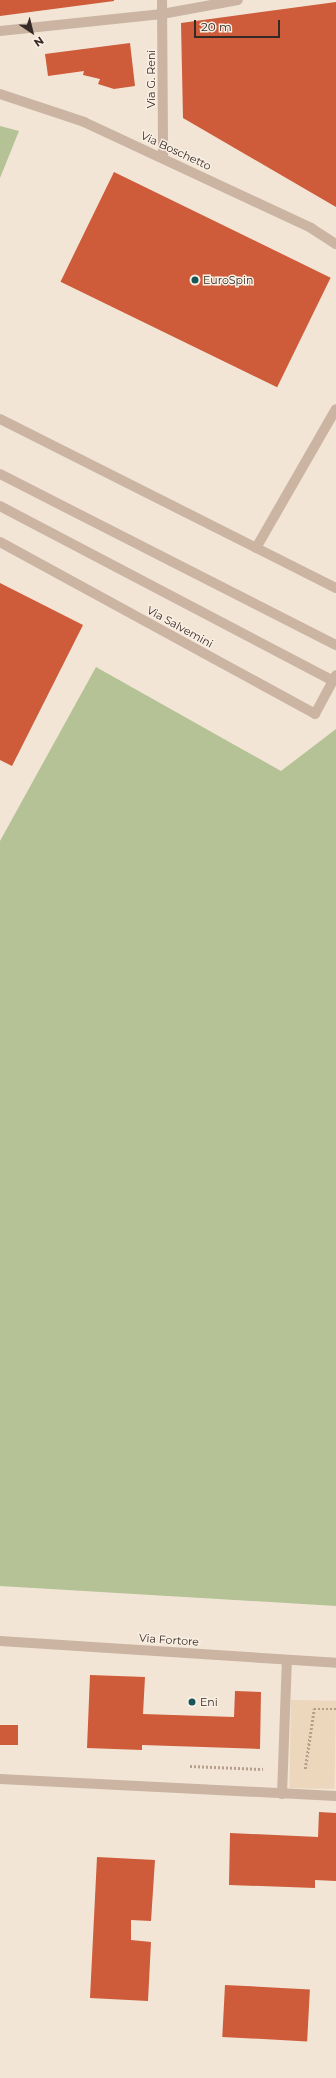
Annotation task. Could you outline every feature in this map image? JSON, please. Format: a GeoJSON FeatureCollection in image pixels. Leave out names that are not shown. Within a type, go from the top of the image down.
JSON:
{"type":"FeatureCollection","features":[{"type":"Feature","properties":{"kind":"street","name":"Via G. Reni"},"geometry":{"type":"LineString","coordinates":[[162,0],[163,158]]}},
{"type":"Feature","properties":{"kind":"street"},"geometry":{"type":"LineString","coordinates":[[0,31],[162,14],[238,0]]}},
{"type":"Feature","properties":{"kind":"street","name":"Via Boschetto"},"geometry":{"type":"LineString","coordinates":[[0,94],[84,122],[311,228],[336,244]]}},
{"type":"Feature","properties":{"kind":"street"},"geometry":{"type":"LineString","coordinates":[[256,548],[336,408]]}},
{"type":"Feature","properties":{"kind":"street"},"geometry":{"type":"LineString","coordinates":[[0,419],[336,588]]}},
{"type":"Feature","properties":{"kind":"street"},"geometry":{"type":"LineString","coordinates":[[0,474],[336,645]]}},
{"type":"Feature","properties":{"kind":"street","name":"Via Salvemini"},"geometry":{"type":"LineString","coordinates":[[0,506],[334,678],[315,714],[0,542]]}},
{"type":"Feature","properties":{"kind":"street","name":"Via Fortore"},"geometry":{"type":"LineString","coordinates":[[0,1641],[336,1663]]}},
{"type":"Feature","properties":{"kind":"street"},"geometry":{"type":"LineString","coordinates":[[282,1794],[287,1660]]}},
{"type":"Feature","properties":{"kind":"street"},"geometry":{"type":"LineString","coordinates":[[0,1779],[336,1796]]}},
{"type":"Feature","properties":{"kind":"path"},"geometry":{"type":"LineString","coordinates":[[189,1766],[305,1770],[314,1709],[336,1709]]}},
{"type":"Feature","properties":{"kind":"green space"},"geometry":{"type":"Polygon","coordinates":[[[0,126],[19,131],[0,178],[0,126]]]}},
{"type":"Feature","properties":{"kind":"green space"},"geometry":{"type":"Polygon","coordinates":[[[96,667],[281,771],[336,729],[336,1606],[0,1586],[0,841],[96,667]]]}},
{"type":"Feature","properties":{"kind":"shaded area"},"geometry":{"type":"Polygon","coordinates":[[[291,1700],[336,1701],[334,1789],[289,1788],[291,1700]]]}},
{"type":"Feature","properties":{"kind":"building"},"geometry":{"type":"Polygon","coordinates":[[[0,0],[114,0],[114,1],[0,16],[0,0]]]}},
{"type":"Feature","properties":{"kind":"building"},"geometry":{"type":"Polygon","coordinates":[[[336,2],[336,207],[183,118],[181,23],[336,2]]]}},
{"type":"Feature","properties":{"kind":"building"},"geometry":{"type":"Polygon","coordinates":[[[130,43],[135,86],[114,89],[98,84],[100,79],[83,75],[84,71],[48,76],[45,54],[130,43]]]}},
{"type":"Feature","properties":{"kind":"building","name":"EuroSpin"},"geometry":{"type":"Polygon","coordinates":[[[114,172],[331,278],[277,387],[61,282],[114,172]]]}},
{"type":"Feature","properties":{"kind":"building"},"geometry":{"type":"Polygon","coordinates":[[[0,583],[83,625],[12,766],[0,760],[0,583]]]}},
{"type":"Feature","properties":{"kind":"building"},"geometry":{"type":"Polygon","coordinates":[[[90,1675],[145,1677],[143,1714],[234,1717],[235,1691],[261,1692],[260,1749],[142,1745],[142,1750],[87,1748],[90,1675]]]}},
{"type":"Feature","properties":{"kind":"building"},"geometry":{"type":"Polygon","coordinates":[[[0,1725],[18,1725],[18,1745],[0,1745],[0,1725]]]}},
{"type":"Feature","properties":{"kind":"building"},"geometry":{"type":"Polygon","coordinates":[[[319,1812],[336,1813],[336,1881],[315,1880],[315,1888],[229,1885],[230,1833],[318,1837],[319,1812]]]}},
{"type":"Feature","properties":{"kind":"building"},"geometry":{"type":"Polygon","coordinates":[[[97,1857],[155,1860],[151,1921],[131,1920],[131,1940],[151,1942],[148,2001],[90,1998],[97,1857]]]}},
{"type":"Feature","properties":{"kind":"building"},"geometry":{"type":"Polygon","coordinates":[[[225,1985],[310,1989],[307,2041],[222,2037],[225,1985]]]}},
{"type":"Feature","properties":{"kind":"place","name":"EuroSpin"},"geometry":{"type":"Point","coordinates":[195,280]}},
{"type":"Feature","properties":{"kind":"place","name":"Eni"},"geometry":{"type":"Point","coordinates":[192,1702]}}]}
